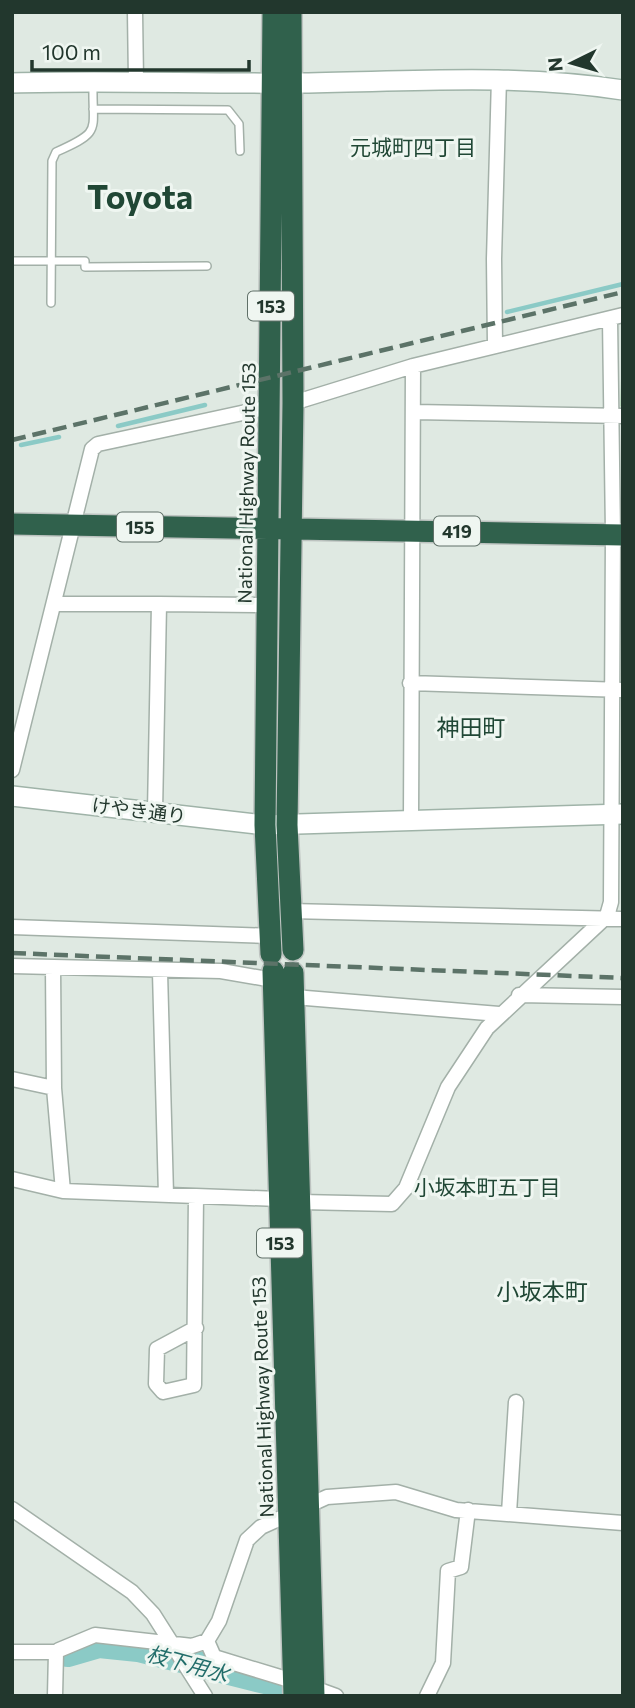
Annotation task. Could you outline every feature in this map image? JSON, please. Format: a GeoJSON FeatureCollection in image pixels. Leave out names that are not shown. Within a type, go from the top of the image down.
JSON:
{"type":"FeatureCollection","features":[{"type":"Feature","properties":{"kind":"highway","name":"National Highway Route 153"},"geometry":{"type":"LineString","coordinates":[[273,12],[281,83],[293,403],[287,825],[293,950]]}},
{"type":"Feature","properties":{"kind":"highway","name":"National Highway Route 153"},"geometry":{"type":"LineString","coordinates":[[291,12],[281,83],[270,407],[265,825],[290,1200],[300,1282],[308,1505],[304,1689]]}},
{"type":"Feature","properties":{"kind":"highway","name":"155"},"geometry":{"type":"LineString","coordinates":[[12,524],[291,530]]}},
{"type":"Feature","properties":{"kind":"highway","name":"419"},"geometry":{"type":"LineString","coordinates":[[291,530],[618,534]]}},
{"type":"Feature","properties":{"kind":"highway","name":"National Highway Route 153"},"geometry":{"type":"LineString","coordinates":[[276,963],[294,997],[289,1516],[304,1689]]}},
{"type":"Feature","properties":{"kind":"street"},"geometry":{"type":"LineString","coordinates":[[135,12],[136,81]]}},
{"type":"Feature","properties":{"kind":"street"},"geometry":{"type":"LineString","coordinates":[[495,346],[494,259],[499,78]]}},
{"type":"Feature","properties":{"kind":"street"},"geometry":{"type":"LineString","coordinates":[[12,83],[281,83],[499,78],[569,82],[623,90]]}},
{"type":"Feature","properties":{"kind":"street"},"geometry":{"type":"LineString","coordinates":[[12,1179],[63,1191],[392,1204],[406,1188],[448,1087],[499,1014],[607,916],[611,902],[616,814],[616,317],[413,366],[293,403]]}},
{"type":"Feature","properties":{"kind":"street"},"geometry":{"type":"LineString","coordinates":[[411,820],[413,366]]}},
{"type":"Feature","properties":{"kind":"street"},"geometry":{"type":"LineString","coordinates":[[12,770],[92,449],[99,444],[270,407]]}},
{"type":"Feature","properties":{"kind":"street"},"geometry":{"type":"LineString","coordinates":[[414,412],[617,416]]}},
{"type":"Feature","properties":{"kind":"street"},"geometry":{"type":"LineString","coordinates":[[55,604],[267,605]]}},
{"type":"Feature","properties":{"kind":"street"},"geometry":{"type":"LineString","coordinates":[[155,812],[159,604]]}},
{"type":"Feature","properties":{"kind":"street"},"geometry":{"type":"LineString","coordinates":[[410,682],[616,689]]}},
{"type":"Feature","properties":{"kind":"street","name":"けやき通り"},"geometry":{"type":"LineString","coordinates":[[12,796],[265,825],[616,814]]}},
{"type":"Feature","properties":{"kind":"street"},"geometry":{"type":"LineString","coordinates":[[290,911],[607,916],[623,919]]}},
{"type":"Feature","properties":{"kind":"street"},"geometry":{"type":"LineString","coordinates":[[12,927],[276,963]]}},
{"type":"Feature","properties":{"kind":"street"},"geometry":{"type":"LineString","coordinates":[[12,965],[160,972],[221,971],[276,963]]}},
{"type":"Feature","properties":{"kind":"street"},"geometry":{"type":"LineString","coordinates":[[53,967],[54,1088],[63,1191]]}},
{"type":"Feature","properties":{"kind":"street"},"geometry":{"type":"LineString","coordinates":[[160,972],[166,1195]]}},
{"type":"Feature","properties":{"kind":"street"},"geometry":{"type":"LineString","coordinates":[[519,995],[623,997]]}},
{"type":"Feature","properties":{"kind":"street"},"geometry":{"type":"LineString","coordinates":[[294,997],[499,1014]]}},
{"type":"Feature","properties":{"kind":"street"},"geometry":{"type":"LineString","coordinates":[[12,1079],[54,1088]]}},
{"type":"Feature","properties":{"kind":"street"},"geometry":{"type":"LineString","coordinates":[[196,1196],[196,1328],[194,1385],[163,1392],[156,1384],[157,1349],[196,1328]]}},
{"type":"Feature","properties":{"kind":"street"},"geometry":{"type":"LineString","coordinates":[[509,1513],[516,1402]]}},
{"type":"Feature","properties":{"kind":"street"},"geometry":{"type":"LineString","coordinates":[[12,1652],[56,1654],[95,1634],[192,1646],[207,1641],[219,1621],[247,1540],[261,1527],[327,1497],[396,1492],[456,1510],[623,1523]]}},
{"type":"Feature","properties":{"kind":"street"},"geometry":{"type":"LineString","coordinates":[[12,1509],[132,1592],[153,1614],[205,1696]]}},
{"type":"Feature","properties":{"kind":"street"},"geometry":{"type":"LineString","coordinates":[[426,1696],[443,1664],[448,1571],[461,1567],[468,1510]]}},
{"type":"Feature","properties":{"kind":"street"},"geometry":{"type":"LineString","coordinates":[[207,1641],[214,1657],[304,1689],[337,1696]]}},
{"type":"Feature","properties":{"kind":"street"},"geometry":{"type":"LineString","coordinates":[[55,1696],[56,1654]]}},
{"type":"Feature","properties":{"kind":"street"},"geometry":{"type":"LineString","coordinates":[[189,1696],[192,1674]]}},
{"type":"Feature","properties":{"kind":"lane"},"geometry":{"type":"LineString","coordinates":[[51,303],[52,161],[56,152],[88,138],[93,130],[93,81]]}},
{"type":"Feature","properties":{"kind":"lane"},"geometry":{"type":"LineString","coordinates":[[93,109],[228,110],[239,124],[240,151]]}},
{"type":"Feature","properties":{"kind":"lane"},"geometry":{"type":"LineString","coordinates":[[12,261],[85,261],[85,267],[207,266]]}},
{"type":"Feature","properties":{"kind":"green space"},"geometry":{"type":"Polygon","coordinates":[[[623,324],[623,409],[620,406],[623,324]]]}},
{"type":"Feature","properties":{"kind":"waterway"},"geometry":{"type":"LineString","coordinates":[[507,312],[623,284]]}},
{"type":"Feature","properties":{"kind":"waterway"},"geometry":{"type":"LineString","coordinates":[[118,426],[205,405]]}},
{"type":"Feature","properties":{"kind":"waterway"},"geometry":{"type":"LineString","coordinates":[[21,445],[59,437]]}},
{"type":"Feature","properties":{"kind":"waterway","name":"枝下用水"},"geometry":{"type":"LineString","coordinates":[[68,1654],[99,1645],[138,1649],[269,1682],[307,1696]]}},
{"type":"Feature","properties":{"kind":"railway"},"geometry":{"type":"LineString","coordinates":[[12,440],[623,292]]}},
{"type":"Feature","properties":{"kind":"railway"},"geometry":{"type":"LineString","coordinates":[[12,953],[623,978]]}},
{"type":"Feature","properties":{"kind":"district","name":"元城町四丁目"},"geometry":{"type":"Point","coordinates":[413,146]}},
{"type":"Feature","properties":{"kind":"district","name":"Toyota"},"geometry":{"type":"Point","coordinates":[140,195]}},
{"type":"Feature","properties":{"kind":"district","name":"神田町"},"geometry":{"type":"Point","coordinates":[471,727]}},
{"type":"Feature","properties":{"kind":"district","name":"小坂本町五丁目"},"geometry":{"type":"Point","coordinates":[487,1186]}},
{"type":"Feature","properties":{"kind":"district","name":"小坂本町"},"geometry":{"type":"Point","coordinates":[542,1291]}}]}
